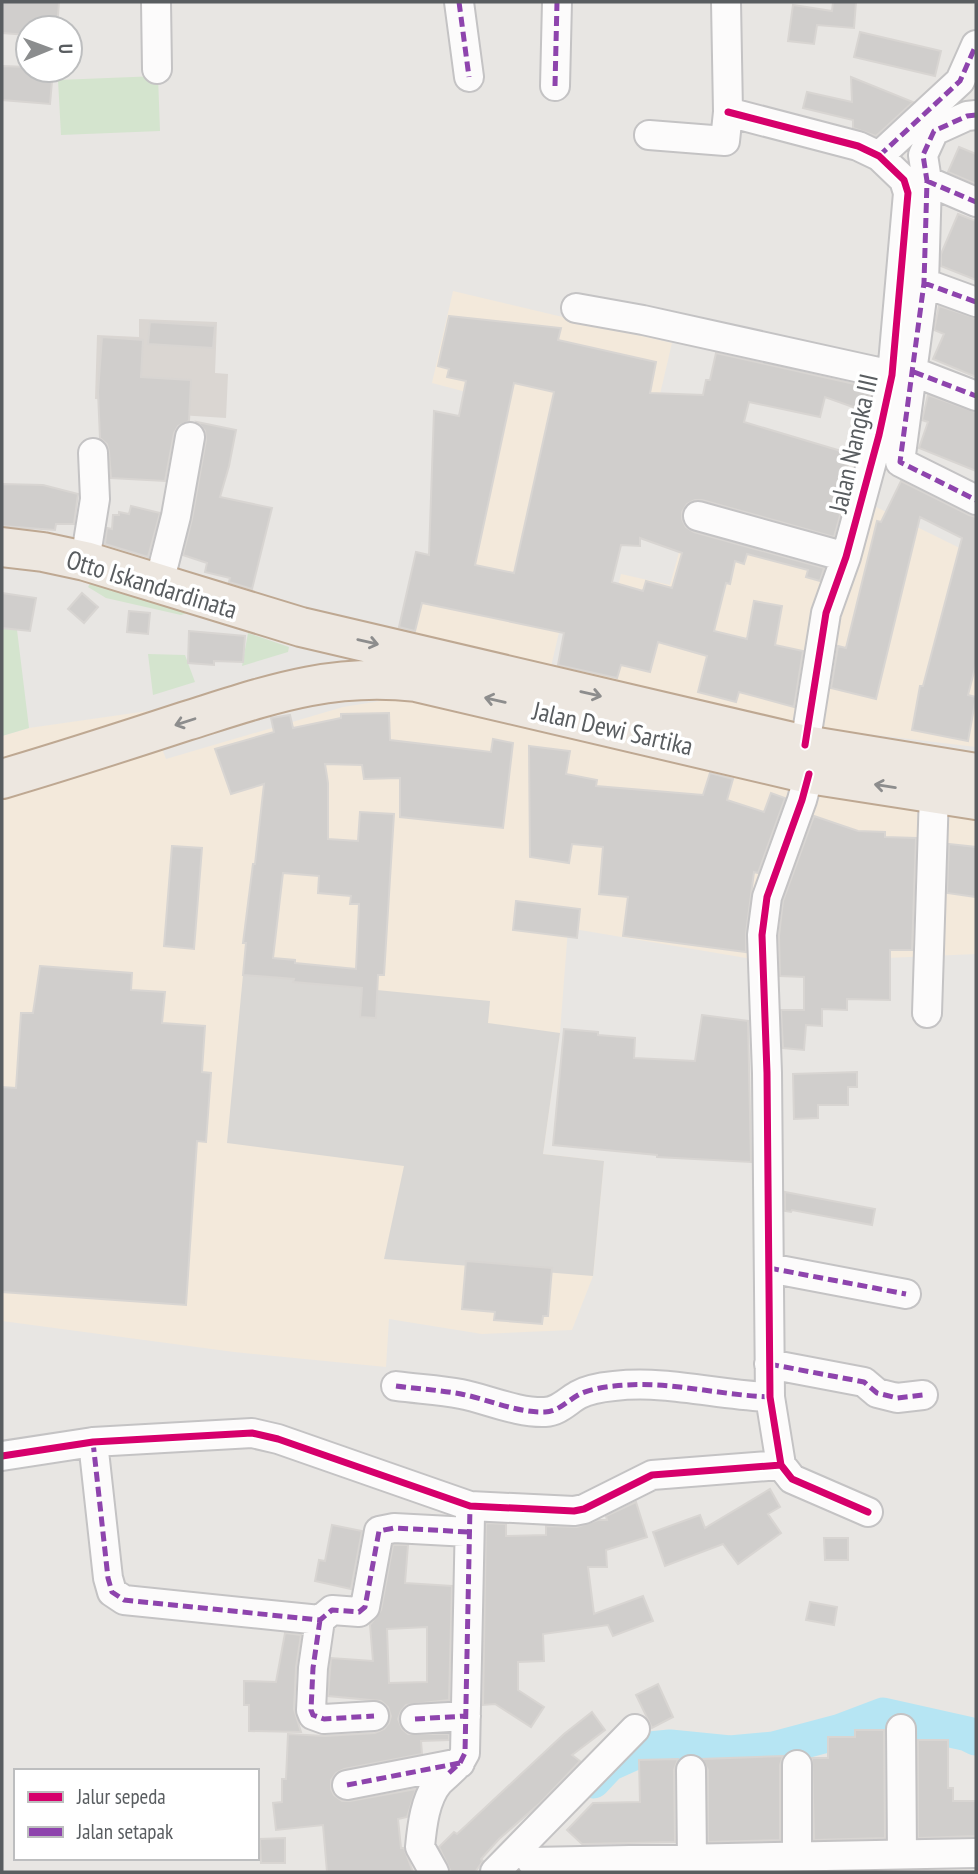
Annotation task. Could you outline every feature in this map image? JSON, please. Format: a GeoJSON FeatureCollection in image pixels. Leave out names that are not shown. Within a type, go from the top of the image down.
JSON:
{"type":"FeatureCollection","features":[{"type":"Feature","properties":{"kind":"highway","name":"Otto Iskandardinata"},"geometry":{"type":"LineString","coordinates":[[2,547],[85,561],[301,627]]}},
{"type":"Feature","properties":{"kind":"highway","name":"Jalan Dewi Sartika"},"geometry":{"type":"LineString","coordinates":[[301,627],[934,793],[976,800]]}},
{"type":"Feature","properties":{"kind":"highway"},"geometry":{"type":"LineString","coordinates":[[2,779],[250,701],[273,684],[301,678],[312,664],[313,653],[311,640],[301,627]]}},
{"type":"Feature","properties":{"kind":"highway","name":"Jalan Dewi Sartika"},"geometry":{"type":"LineString","coordinates":[[250,701],[335,680],[368,678],[416,682],[819,762],[976,773]]}},
{"type":"Feature","properties":{"kind":"street"},"geometry":{"type":"LineString","coordinates":[[156,2],[157,69]]}},
{"type":"Feature","properties":{"kind":"street"},"geometry":{"type":"LineString","coordinates":[[459,2],[469,77]]}},
{"type":"Feature","properties":{"kind":"street"},"geometry":{"type":"LineString","coordinates":[[555,86],[557,2]]}},
{"type":"Feature","properties":{"kind":"street"},"geometry":{"type":"LineString","coordinates":[[649,135],[721,142],[726,138],[726,2]]}},
{"type":"Feature","properties":{"kind":"street"},"geometry":{"type":"LineString","coordinates":[[728,112],[858,146],[879,156],[960,81],[976,45]]}},
{"type":"Feature","properties":{"kind":"street"},"geometry":{"type":"LineString","coordinates":[[976,115],[967,116],[934,131],[923,155],[927,181],[924,284],[903,374],[900,462],[976,500]]}},
{"type":"Feature","properties":{"kind":"street","name":"Jalan Nangka III"},"geometry":{"type":"LineString","coordinates":[[781,1465],[769,1397],[767,1073],[763,926],[768,897],[802,800],[819,762],[826,613],[846,557],[879,435],[903,374],[908,193],[904,180],[879,156]]}},
{"type":"Feature","properties":{"kind":"street"},"geometry":{"type":"LineString","coordinates":[[927,181],[976,202]]}},
{"type":"Feature","properties":{"kind":"street"},"geometry":{"type":"LineString","coordinates":[[924,284],[976,302]]}},
{"type":"Feature","properties":{"kind":"street"},"geometry":{"type":"LineString","coordinates":[[576,308],[903,374],[976,396]]}},
{"type":"Feature","properties":{"kind":"street"},"geometry":{"type":"LineString","coordinates":[[159,583],[176,516],[190,437]]}},
{"type":"Feature","properties":{"kind":"street"},"geometry":{"type":"LineString","coordinates":[[85,561],[95,499],[93,453]]}},
{"type":"Feature","properties":{"kind":"street"},"geometry":{"type":"LineString","coordinates":[[698,516],[846,557]]}},
{"type":"Feature","properties":{"kind":"street"},"geometry":{"type":"LineString","coordinates":[[927,1013],[934,793]]}},
{"type":"Feature","properties":{"kind":"street"},"geometry":{"type":"LineString","coordinates":[[769,1268],[906,1294]]}},
{"type":"Feature","properties":{"kind":"street"},"geometry":{"type":"LineString","coordinates":[[769,1364],[864,1382],[877,1393],[897,1398],[923,1395]]}},
{"type":"Feature","properties":{"kind":"street"},"geometry":{"type":"LineString","coordinates":[[396,1386],[459,1393],[548,1412],[562,1407],[579,1394],[611,1386],[646,1384],[696,1388],[734,1396],[769,1397]]}},
{"type":"Feature","properties":{"kind":"street"},"geometry":{"type":"LineString","coordinates":[[2,1456],[93,1442],[252,1433],[278,1439],[470,1519]]}},
{"type":"Feature","properties":{"kind":"street"},"geometry":{"type":"LineString","coordinates":[[93,1442],[108,1578],[116,1596],[124,1600],[320,1620]]}},
{"type":"Feature","properties":{"kind":"street"},"geometry":{"type":"LineString","coordinates":[[374,1716],[324,1719],[313,1715],[311,1710],[313,1668],[320,1620],[332,1610],[363,1610],[369,1591],[379,1531],[470,1519],[574,1511],[584,1509],[652,1475],[781,1465],[797,1483],[869,1512]]}},
{"type":"Feature","properties":{"kind":"street"},"geometry":{"type":"LineString","coordinates":[[434,1872],[419,1847],[426,1811],[438,1784],[460,1763],[465,1753],[470,1519]]}},
{"type":"Feature","properties":{"kind":"street"},"geometry":{"type":"LineString","coordinates":[[415,1719],[466,1717]]}},
{"type":"Feature","properties":{"kind":"street"},"geometry":{"type":"LineString","coordinates":[[901,1728],[902,1854]]}},
{"type":"Feature","properties":{"kind":"street"},"geometry":{"type":"LineString","coordinates":[[529,1860],[635,1729]]}},
{"type":"Feature","properties":{"kind":"street"},"geometry":{"type":"LineString","coordinates":[[348,1785],[460,1763]]}},
{"type":"Feature","properties":{"kind":"street"},"geometry":{"type":"LineString","coordinates":[[797,1765],[797,1856]]}},
{"type":"Feature","properties":{"kind":"street"},"geometry":{"type":"LineString","coordinates":[[691,1770],[692,1859]]}},
{"type":"Feature","properties":{"kind":"street"},"geometry":{"type":"LineString","coordinates":[[495,1872],[529,1860],[976,1853]]}},
{"type":"Feature","properties":{"kind":"shaded area"},"geometry":{"type":"Polygon","coordinates":[[[453,291],[672,343],[638,488],[595,478],[550,671],[413,638],[470,393],[432,383],[453,291]]]}},
{"type":"Feature","properties":{"kind":"shaded area"},"geometry":{"type":"Polygon","coordinates":[[[139,319],[217,322],[215,373],[228,374],[226,418],[132,412],[132,401],[95,399],[97,335],[139,337],[139,319]]]}},
{"type":"Feature","properties":{"kind":"shaded area"},"geometry":{"type":"Polygon","coordinates":[[[866,502],[976,556],[976,747],[810,727],[595,679],[621,574],[670,585],[681,545],[731,552],[736,527],[848,561],[866,502]]]}},
{"type":"Feature","properties":{"kind":"shaded area"},"geometry":{"type":"Polygon","coordinates":[[[412,696],[870,803],[976,818],[976,954],[887,958],[885,885],[792,863],[771,891],[770,962],[568,928],[560,1033],[543,1154],[604,1161],[593,1276],[572,1330],[482,1334],[389,1319],[386,1367],[234,1352],[2,1321],[2,736],[29,728],[148,711],[166,759],[343,707],[412,696]]]}},
{"type":"Feature","properties":{"kind":"shaded area"},"geometry":{"type":"Polygon","coordinates":[[[243,975],[490,1001],[488,1023],[560,1033],[543,1154],[604,1161],[593,1276],[384,1259],[404,1166],[227,1143],[243,975]]]}},
{"type":"Feature","properties":{"kind":"green space"},"geometry":{"type":"Polygon","coordinates":[[[158,76],[160,131],[61,135],[58,84],[84,84],[84,79],[158,76]]]}},
{"type":"Feature","properties":{"kind":"green space"},"geometry":{"type":"Polygon","coordinates":[[[91,582],[187,613],[181,615],[106,598],[88,587],[91,582]]]}},
{"type":"Feature","properties":{"kind":"green space"},"geometry":{"type":"Polygon","coordinates":[[[2,628],[17,630],[29,728],[2,736],[2,628]]]}},
{"type":"Feature","properties":{"kind":"green space"},"geometry":{"type":"Polygon","coordinates":[[[248,633],[289,647],[288,652],[242,666],[248,633]]]}},
{"type":"Feature","properties":{"kind":"green space"},"geometry":{"type":"Polygon","coordinates":[[[148,654],[185,655],[195,682],[153,695],[148,654]]]}},
{"type":"Feature","properties":{"kind":"building"},"geometry":{"type":"Polygon","coordinates":[[[2,2],[59,2],[58,14],[14,14],[14,34],[2,33],[2,2]]]}},
{"type":"Feature","properties":{"kind":"building"},"geometry":{"type":"Polygon","coordinates":[[[833,2],[856,2],[854,28],[817,25],[814,44],[788,41],[793,5],[832,11],[833,2]]]}},
{"type":"Feature","properties":{"kind":"building"},"geometry":{"type":"Polygon","coordinates":[[[860,32],[941,51],[935,76],[854,57],[860,32]]]}},
{"type":"Feature","properties":{"kind":"building"},"geometry":{"type":"Polygon","coordinates":[[[2,66],[14,66],[14,84],[52,84],[50,104],[2,100],[2,66]]]}},
{"type":"Feature","properties":{"kind":"building"},"geometry":{"type":"Polygon","coordinates":[[[851,77],[913,102],[876,136],[853,128],[853,120],[803,108],[807,92],[852,102],[851,77]]]}},
{"type":"Feature","properties":{"kind":"building"},"geometry":{"type":"Polygon","coordinates":[[[959,147],[976,154],[976,184],[948,172],[959,147]]]}},
{"type":"Feature","properties":{"kind":"building"},"geometry":{"type":"Polygon","coordinates":[[[958,214],[976,221],[976,280],[941,266],[941,254],[958,214]]]}},
{"type":"Feature","properties":{"kind":"building"},"geometry":{"type":"Polygon","coordinates":[[[939,306],[976,318],[976,377],[933,359],[944,334],[934,330],[939,306]]]}},
{"type":"Feature","properties":{"kind":"building"},"geometry":{"type":"Polygon","coordinates":[[[449,316],[561,328],[558,340],[656,362],[650,393],[703,395],[706,380],[710,380],[716,353],[872,388],[864,426],[860,426],[864,411],[825,397],[820,417],[749,402],[744,422],[851,454],[843,481],[849,484],[834,537],[702,500],[687,504],[682,512],[686,527],[694,532],[824,568],[820,581],[806,577],[808,570],[747,554],[744,564],[735,561],[730,584],[726,583],[714,631],[747,639],[754,601],[782,606],[775,645],[803,651],[794,707],[739,692],[736,702],[698,692],[707,656],[658,642],[650,672],[621,665],[617,678],[558,665],[564,633],[422,603],[415,631],[399,627],[416,552],[429,555],[434,411],[459,416],[466,381],[447,377],[449,369],[438,366],[449,316]],[[514,383],[475,565],[514,573],[554,392],[514,383]],[[640,538],[640,546],[621,545],[612,582],[643,591],[646,581],[672,588],[682,553],[640,538]]]}},
{"type":"Feature","properties":{"kind":"building"},"geometry":{"type":"Polygon","coordinates":[[[150,322],[215,326],[213,348],[148,344],[150,322]]]}},
{"type":"Feature","properties":{"kind":"building"},"geometry":{"type":"Polygon","coordinates":[[[102,337],[143,340],[141,377],[191,380],[189,421],[178,426],[174,433],[165,481],[111,478],[107,444],[100,438],[98,392],[102,337]]]}},
{"type":"Feature","properties":{"kind":"building"},"geometry":{"type":"Polygon","coordinates":[[[928,395],[976,412],[976,471],[919,448],[928,422],[922,420],[928,395]]]}},
{"type":"Feature","properties":{"kind":"building"},"geometry":{"type":"Polygon","coordinates":[[[197,422],[236,430],[220,497],[272,508],[252,589],[229,582],[230,578],[205,572],[207,563],[183,555],[206,440],[205,431],[197,422]]]}},
{"type":"Feature","properties":{"kind":"building"},"geometry":{"type":"Polygon","coordinates":[[[901,481],[976,517],[976,664],[968,695],[976,697],[968,741],[912,730],[920,686],[923,686],[962,538],[920,517],[876,699],[831,688],[838,646],[846,648],[877,521],[881,522],[901,481]]]}},
{"type":"Feature","properties":{"kind":"building"},"geometry":{"type":"Polygon","coordinates":[[[2,484],[43,485],[78,494],[74,524],[56,524],[55,530],[2,526],[2,484]]]}},
{"type":"Feature","properties":{"kind":"building"},"geometry":{"type":"Polygon","coordinates":[[[131,506],[160,513],[148,557],[105,544],[107,528],[112,529],[113,515],[119,515],[119,512],[129,514],[131,506]]]}},
{"type":"Feature","properties":{"kind":"building"},"geometry":{"type":"Polygon","coordinates":[[[2,593],[36,598],[30,631],[2,628],[2,593]]]}},
{"type":"Feature","properties":{"kind":"building"},"geometry":{"type":"Polygon","coordinates":[[[82,593],[98,607],[84,623],[68,609],[82,593]]]}},
{"type":"Feature","properties":{"kind":"building"},"geometry":{"type":"Polygon","coordinates":[[[129,611],[150,613],[148,634],[127,632],[129,611]]]}},
{"type":"Feature","properties":{"kind":"building"},"geometry":{"type":"Polygon","coordinates":[[[189,631],[245,636],[243,662],[214,661],[214,665],[188,663],[189,631]]]}},
{"type":"Feature","properties":{"kind":"building"},"geometry":{"type":"Polygon","coordinates":[[[389,713],[390,740],[491,752],[493,739],[513,743],[503,828],[400,817],[400,778],[364,779],[362,765],[325,764],[328,783],[328,839],[358,841],[360,812],[394,814],[384,975],[378,975],[376,1018],[360,1017],[362,988],[243,975],[246,943],[243,943],[264,784],[231,794],[215,749],[274,732],[271,718],[290,715],[293,728],[341,718],[341,714],[389,713]],[[283,873],[273,958],[356,969],[359,904],[350,904],[351,896],[318,893],[319,876],[283,873]]]}},
{"type":"Feature","properties":{"kind":"building"},"geometry":{"type":"Polygon","coordinates":[[[529,746],[570,751],[566,774],[597,780],[596,786],[703,795],[710,773],[733,779],[727,800],[764,812],[771,793],[785,798],[758,873],[754,872],[746,952],[623,936],[628,897],[599,894],[603,847],[572,844],[569,863],[530,857],[529,746]]]}},
{"type":"Feature","properties":{"kind":"building"},"geometry":{"type":"Polygon","coordinates":[[[814,816],[858,831],[885,832],[885,837],[916,838],[912,950],[890,950],[890,1000],[847,999],[847,1010],[822,1009],[822,1026],[806,1025],[804,1050],[783,1048],[781,1010],[804,1010],[804,977],[780,976],[779,936],[783,901],[814,816]]]}},
{"type":"Feature","properties":{"kind":"building"},"geometry":{"type":"Polygon","coordinates":[[[949,844],[976,847],[976,897],[947,893],[949,844]]]}},
{"type":"Feature","properties":{"kind":"building"},"geometry":{"type":"Polygon","coordinates":[[[172,846],[202,848],[194,949],[164,946],[172,846]]]}},
{"type":"Feature","properties":{"kind":"building"},"geometry":{"type":"Polygon","coordinates":[[[516,901],[580,909],[577,938],[513,930],[516,901]]]}},
{"type":"Feature","properties":{"kind":"building"},"geometry":{"type":"Polygon","coordinates":[[[40,966],[132,973],[131,990],[165,992],[162,1023],[205,1026],[202,1072],[211,1073],[206,1142],[197,1141],[186,1305],[2,1292],[2,1087],[16,1088],[21,1013],[33,1013],[40,966]]]}},
{"type":"Feature","properties":{"kind":"building"},"geometry":{"type":"Polygon","coordinates":[[[702,1015],[748,1021],[751,1162],[657,1157],[553,1145],[564,1029],[635,1038],[634,1058],[695,1061],[702,1015]]]}},
{"type":"Feature","properties":{"kind":"building"},"geometry":{"type":"Polygon","coordinates":[[[857,1072],[857,1087],[848,1087],[848,1105],[818,1105],[818,1118],[794,1119],[793,1074],[857,1072]]]}},
{"type":"Feature","properties":{"kind":"building"},"geometry":{"type":"Polygon","coordinates":[[[785,1192],[875,1209],[872,1225],[785,1211],[785,1192]]]}},
{"type":"Feature","properties":{"kind":"building"},"geometry":{"type":"Polygon","coordinates":[[[466,1261],[552,1268],[548,1316],[543,1316],[542,1324],[494,1320],[495,1312],[462,1309],[466,1261]]]}},
{"type":"Feature","properties":{"kind":"building"},"geometry":{"type":"Polygon","coordinates":[[[770,1489],[780,1507],[768,1514],[781,1533],[738,1564],[723,1544],[665,1566],[653,1532],[700,1515],[705,1528],[770,1489]]]}},
{"type":"Feature","properties":{"kind":"building"},"geometry":{"type":"Polygon","coordinates":[[[636,1502],[647,1537],[606,1550],[607,1567],[588,1567],[594,1614],[643,1596],[653,1621],[613,1636],[608,1625],[543,1634],[544,1661],[518,1662],[518,1690],[544,1707],[531,1727],[495,1704],[483,1705],[486,1523],[506,1524],[506,1536],[546,1535],[546,1526],[577,1527],[607,1520],[606,1516],[636,1502]]]}},
{"type":"Feature","properties":{"kind":"building"},"geometry":{"type":"Polygon","coordinates":[[[332,1525],[362,1531],[351,1589],[315,1581],[319,1560],[325,1561],[332,1525]]]}},
{"type":"Feature","properties":{"kind":"building"},"geometry":{"type":"Polygon","coordinates":[[[824,1538],[848,1538],[848,1560],[825,1560],[824,1538]]]}},
{"type":"Feature","properties":{"kind":"building"},"geometry":{"type":"Polygon","coordinates":[[[393,1545],[408,1545],[405,1583],[452,1586],[449,1700],[406,1705],[398,1719],[402,1729],[408,1734],[449,1734],[449,1740],[421,1741],[422,1754],[344,1769],[336,1773],[331,1780],[334,1795],[342,1801],[416,1789],[407,1817],[398,1819],[401,1848],[404,1848],[413,1872],[327,1872],[323,1825],[276,1830],[273,1803],[282,1802],[288,1734],[325,1736],[375,1733],[389,1723],[391,1716],[388,1707],[381,1701],[328,1696],[331,1658],[373,1661],[370,1625],[381,1610],[393,1545]],[[427,1627],[387,1629],[389,1683],[427,1682],[427,1627]]]}},
{"type":"Feature","properties":{"kind":"building"},"geometry":{"type":"Polygon","coordinates":[[[810,1602],[837,1607],[834,1625],[806,1620],[810,1602]]]}},
{"type":"Feature","properties":{"kind":"building"},"geometry":{"type":"Polygon","coordinates":[[[285,1633],[301,1635],[294,1709],[301,1732],[249,1731],[249,1705],[244,1705],[244,1681],[276,1682],[285,1633]]]}},
{"type":"Feature","properties":{"kind":"building"},"geometry":{"type":"Polygon","coordinates":[[[658,1684],[673,1717],[652,1728],[636,1695],[658,1684]]]}},
{"type":"Feature","properties":{"kind":"building"},"geometry":{"type":"Polygon","coordinates":[[[592,1712],[605,1730],[572,1755],[580,1761],[540,1803],[499,1839],[481,1859],[483,1861],[475,1872],[451,1872],[439,1847],[454,1832],[457,1834],[564,1734],[592,1712]]]}},
{"type":"Feature","properties":{"kind":"building"},"geometry":{"type":"Polygon","coordinates":[[[855,1730],[884,1730],[885,1838],[814,1840],[812,1758],[828,1758],[828,1737],[855,1737],[855,1730]]]}},
{"type":"Feature","properties":{"kind":"building"},"geometry":{"type":"Polygon","coordinates":[[[918,1740],[948,1740],[948,1788],[953,1788],[953,1801],[976,1801],[976,1836],[918,1838],[918,1740]]]}},
{"type":"Feature","properties":{"kind":"building"},"geometry":{"type":"Polygon","coordinates":[[[783,1756],[780,1765],[780,1840],[708,1842],[708,1770],[702,1759],[783,1756]]]}},
{"type":"Feature","properties":{"kind":"building"},"geometry":{"type":"Polygon","coordinates":[[[678,1759],[674,1770],[675,1842],[582,1844],[567,1830],[593,1803],[640,1802],[639,1760],[678,1759]]]}},
{"type":"Feature","properties":{"kind":"building"},"geometry":{"type":"Polygon","coordinates":[[[285,1838],[285,1863],[261,1863],[260,1839],[285,1838]]]}},
{"type":"Feature","properties":{"kind":"waterway"},"geometry":{"type":"LineString","coordinates":[[593,1781],[609,1764],[640,1750],[670,1747],[730,1753],[774,1749],[838,1732],[883,1715],[976,1738]]}},
{"type":"Feature","properties":{"kind":"marked path"},"geometry":{"type":"LineString","coordinates":[[459,2],[469,77]]}},
{"type":"Feature","properties":{"kind":"marked path"},"geometry":{"type":"LineString","coordinates":[[555,86],[557,2]]}},
{"type":"Feature","properties":{"kind":"marked path"},"geometry":{"type":"LineString","coordinates":[[879,156],[960,81],[976,45]]}},
{"type":"Feature","properties":{"kind":"marked path"},"geometry":{"type":"LineString","coordinates":[[976,115],[967,116],[934,131],[923,155],[927,181],[924,283],[900,462],[976,500]]}},
{"type":"Feature","properties":{"kind":"marked path"},"geometry":{"type":"LineString","coordinates":[[927,181],[976,202]]}},
{"type":"Feature","properties":{"kind":"marked path"},"geometry":{"type":"LineString","coordinates":[[924,283],[976,302]]}},
{"type":"Feature","properties":{"kind":"marked path"},"geometry":{"type":"LineString","coordinates":[[914,372],[976,396]]}},
{"type":"Feature","properties":{"kind":"marked path"},"geometry":{"type":"LineString","coordinates":[[769,1268],[906,1294]]}},
{"type":"Feature","properties":{"kind":"marked path"},"geometry":{"type":"LineString","coordinates":[[769,1364],[864,1382],[877,1393],[897,1398],[923,1395]]}},
{"type":"Feature","properties":{"kind":"marked path"},"geometry":{"type":"LineString","coordinates":[[396,1386],[461,1394],[534,1412],[554,1410],[578,1395],[610,1386],[673,1386],[770,1397]]}},
{"type":"Feature","properties":{"kind":"marked path"},"geometry":{"type":"LineString","coordinates":[[93,1442],[108,1578],[112,1592],[124,1600],[320,1620],[332,1610],[359,1612],[365,1607],[379,1531],[394,1528],[469,1532]]}},
{"type":"Feature","properties":{"kind":"marked path"},"geometry":{"type":"LineString","coordinates":[[449,1773],[460,1763],[465,1753],[470,1506]]}},
{"type":"Feature","properties":{"kind":"marked path"},"geometry":{"type":"LineString","coordinates":[[320,1620],[313,1668],[313,1715],[324,1719],[374,1716]]}},
{"type":"Feature","properties":{"kind":"marked path"},"geometry":{"type":"LineString","coordinates":[[415,1719],[466,1716]]}},
{"type":"Feature","properties":{"kind":"marked path"},"geometry":{"type":"LineString","coordinates":[[347,1785],[460,1763]]}},
{"type":"Feature","properties":{"kind":"cycle path"},"geometry":{"type":"LineString","coordinates":[[728,112],[858,146],[879,156],[904,180],[908,193],[892,375],[846,557],[826,613],[805,745]]}},
{"type":"Feature","properties":{"kind":"cycle path"},"geometry":{"type":"LineString","coordinates":[[809,774],[767,897],[762,935],[767,1073],[770,1397],[781,1465],[792,1479],[868,1512]]}},
{"type":"Feature","properties":{"kind":"cycle path"},"geometry":{"type":"LineString","coordinates":[[2,1456],[93,1442],[252,1433],[278,1439],[470,1506],[574,1511],[584,1509],[652,1475],[781,1465]]}}]}
